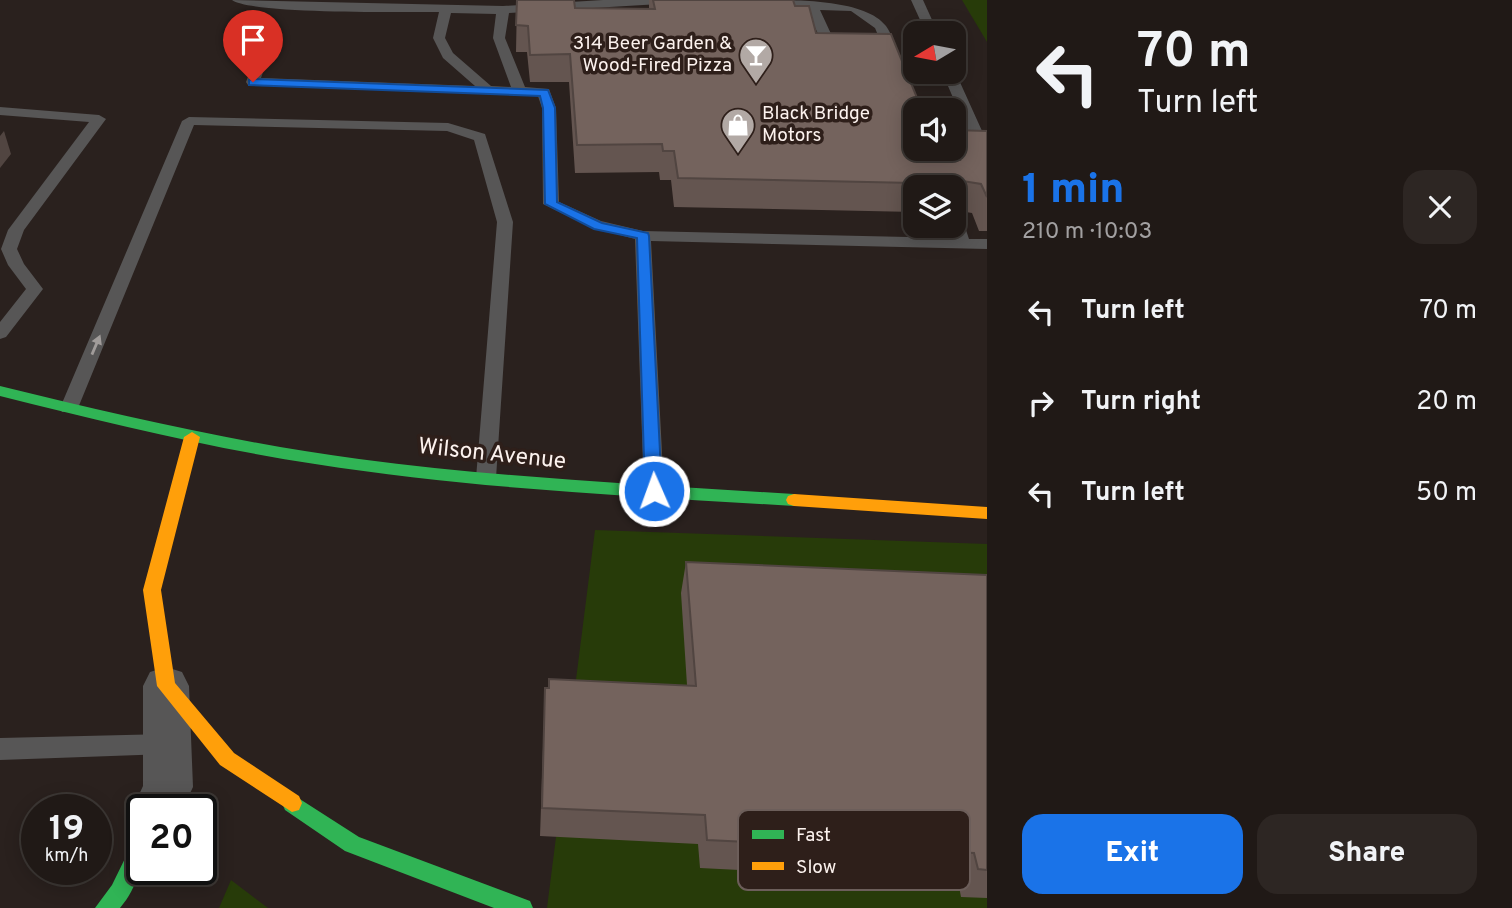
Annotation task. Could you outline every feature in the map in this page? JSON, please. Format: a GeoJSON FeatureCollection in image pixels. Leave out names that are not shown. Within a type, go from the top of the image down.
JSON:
{"type":"FeatureCollection","features":[{"type":"Feature","properties":{"kind":"main road","name":"Wilson Avenue"},"geometry":{"type":"LineString","coordinates":[[0,391],[192,437],[359,465],[654,491],[987,513]]}},
{"type":"Feature","properties":{"kind":"main road"},"geometry":{"type":"LineString","coordinates":[[192,437],[152,590],[166,686],[227,759],[352,844],[522,908]]}},
{"type":"Feature","properties":{"kind":"main road"},"geometry":{"type":"LineString","coordinates":[[106,908],[120,892],[126,879]]}},
{"type":"Feature","properties":{"kind":"street"},"geometry":{"type":"LineString","coordinates":[[165,794],[168,787],[166,686]]}},
{"type":"Feature","properties":{"kind":"lane"},"geometry":{"type":"LineString","coordinates":[[238,0],[272,5],[446,10],[503,10],[675,0]]}},
{"type":"Feature","properties":{"kind":"lane"},"geometry":{"type":"LineString","coordinates":[[917,0],[927,21]]}},
{"type":"Feature","properties":{"kind":"lane"},"geometry":{"type":"LineString","coordinates":[[757,2],[854,8],[880,26],[886,53],[897,68]]}},
{"type":"Feature","properties":{"kind":"lane"},"geometry":{"type":"LineString","coordinates":[[811,4],[827,40],[834,48],[856,52]]}},
{"type":"Feature","properties":{"kind":"lane"},"geometry":{"type":"LineString","coordinates":[[446,10],[439,38],[448,55],[489,90]]}},
{"type":"Feature","properties":{"kind":"lane"},"geometry":{"type":"LineString","coordinates":[[503,10],[499,37],[520,92]]}},
{"type":"Feature","properties":{"kind":"lane"},"geometry":{"type":"LineString","coordinates":[[273,25],[253,82],[544,92],[549,108],[551,204],[603,228],[643,236],[987,244]]}},
{"type":"Feature","properties":{"kind":"lane"},"geometry":{"type":"LineString","coordinates":[[966,109],[981,145],[966,144]]}},
{"type":"Feature","properties":{"kind":"lane"},"geometry":{"type":"LineString","coordinates":[[0,110],[99,119],[16,229],[7,258],[35,289],[0,333]]}},
{"type":"Feature","properties":{"kind":"lane"},"geometry":{"type":"LineString","coordinates":[[69,408],[189,121],[448,127],[480,137],[505,222],[486,478]]}},
{"type":"Feature","properties":{"kind":"lane"},"geometry":{"type":"LineString","coordinates":[[643,236],[654,491]]}},
{"type":"Feature","properties":{"kind":"lane"},"geometry":{"type":"LineString","coordinates":[[961,238],[963,244]]}},
{"type":"Feature","properties":{"kind":"lane"},"geometry":{"type":"LineString","coordinates":[[0,748],[167,744]]}},
{"type":"Feature","properties":{"kind":"green space"},"geometry":{"type":"Polygon","coordinates":[[[962,0],[987,0],[987,42],[962,0]]]}},
{"type":"Feature","properties":{"kind":"green space"},"geometry":{"type":"Polygon","coordinates":[[[595,530],[987,544],[987,908],[547,908],[595,530]]]}},
{"type":"Feature","properties":{"kind":"green space"},"geometry":{"type":"Polygon","coordinates":[[[231,880],[268,908],[219,908],[231,880]]]}},
{"type":"Feature","properties":{"kind":"building"},"geometry":{"type":"Polygon","coordinates":[[[517,0],[574,0],[575,8],[655,9],[653,0],[793,0],[795,6],[809,6],[816,33],[891,34],[903,63],[903,84],[911,84],[917,98],[903,98],[903,161],[966,161],[966,130],[987,131],[987,197],[981,184],[966,182],[966,175],[903,175],[903,183],[678,178],[674,151],[663,151],[662,144],[577,145],[570,54],[530,55],[528,26],[516,25],[517,0]]]}},
{"type":"Feature","properties":{"kind":"building"},"geometry":{"type":"Polygon","coordinates":[[[686,562],[987,575],[987,870],[978,869],[974,853],[970,853],[970,810],[738,810],[738,842],[707,840],[705,815],[542,808],[545,688],[549,688],[549,679],[696,686],[686,562]]]}},
{"type":"Feature","properties":{"kind":"traffic: fast"},"geometry":{"type":"LineString","coordinates":[[0,391],[224,442],[359,465],[522,482],[794,500]]}},
{"type":"Feature","properties":{"kind":"traffic: fast"},"geometry":{"type":"LineString","coordinates":[[292,803],[352,844],[522,908]]}},
{"type":"Feature","properties":{"kind":"traffic: fast"},"geometry":{"type":"LineString","coordinates":[[106,908],[120,892],[126,879]]}},
{"type":"Feature","properties":{"kind":"traffic: slow"},"geometry":{"type":"LineString","coordinates":[[192,437],[152,590],[166,686],[227,759],[292,803]]}},
{"type":"Feature","properties":{"kind":"traffic: slow"},"geometry":{"type":"LineString","coordinates":[[794,500],[987,513]]}},
{"type":"Feature","properties":{"kind":"place","name":"314 Beer Garden & Wood-Fired Pizza"},"geometry":{"type":"Point","coordinates":[756,85]}},
{"type":"Feature","properties":{"kind":"place","name":"Black Bridge Motors"},"geometry":{"type":"Point","coordinates":[738,155]}},
{"type":"Feature","properties":{"kind":"route"},"geometry":{"type":"LineString","coordinates":[[253,82],[544,92],[549,108],[551,204],[598,227],[643,236],[654,491]]}}]}
